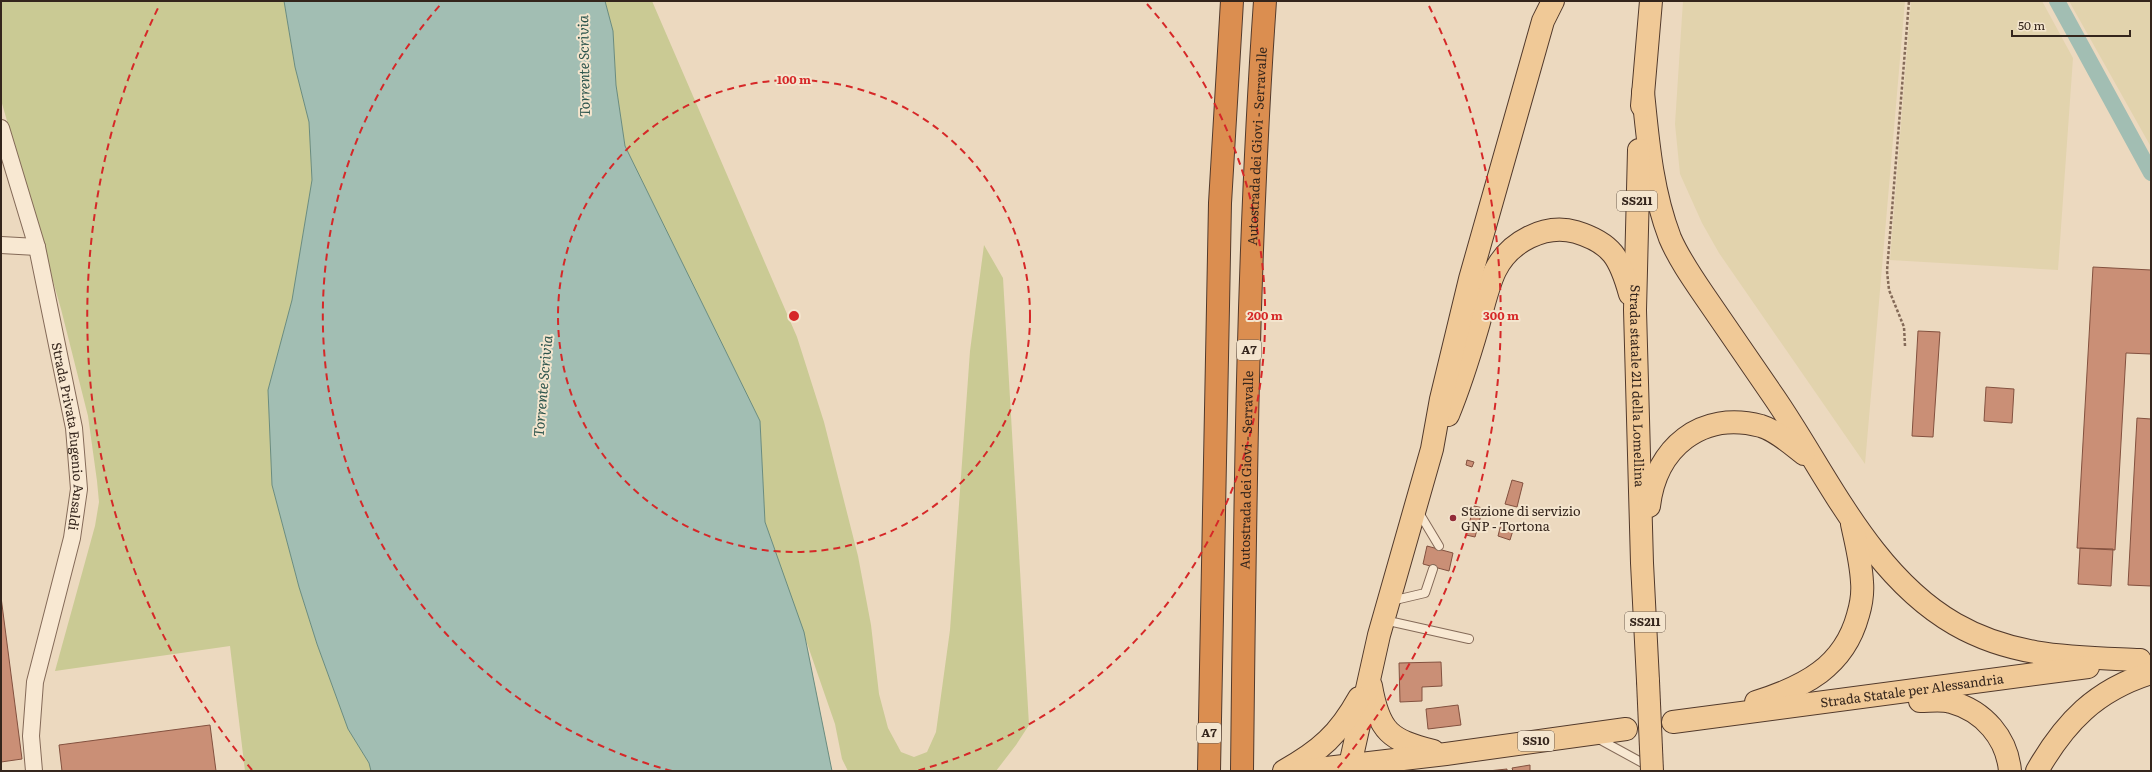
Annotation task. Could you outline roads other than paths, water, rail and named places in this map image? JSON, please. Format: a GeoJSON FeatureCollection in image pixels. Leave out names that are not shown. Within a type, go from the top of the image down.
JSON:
{"type":"FeatureCollection","features":[{"type":"Feature","properties":{"kind":"highway","name":"A7"},"geometry":{"type":"LineString","coordinates":[[1209,771],[1220,204],[1232,1]]}},
{"type":"Feature","properties":{"kind":"highway","name":"Autostrada dei Giovi - Serravalle"},"geometry":{"type":"LineString","coordinates":[[1242,771],[1245,488],[1253,217],[1265,1]]}},
{"type":"Feature","properties":{"kind":"main road"},"geometry":{"type":"LineString","coordinates":[[1350,768],[1386,611],[1432,449],[1441,399],[1470,279],[1543,21],[1553,1]]}},
{"type":"Feature","properties":{"kind":"main road","name":"Strada statale 211 della Lomellina"},"geometry":{"type":"LineString","coordinates":[[1651,1],[1643,92],[1636,217],[1635,310],[1642,563],[1653,770]]}},
{"type":"Feature","properties":{"kind":"main road"},"geometry":{"type":"LineString","coordinates":[[1643,92],[1651,166],[1658,203],[1671,240],[1687,270],[1777,402],[1850,517],[1898,578],[1925,603],[1955,624],[1991,641],[2033,653],[2147,664]]}},
{"type":"Feature","properties":{"kind":"main road"},"geometry":{"type":"LineString","coordinates":[[1432,449],[1463,379],[1495,270],[1506,254],[1524,239],[1544,231],[1567,230],[1595,238],[1609,248],[1619,262],[1626,277],[1635,310]]}},
{"type":"Feature","properties":{"kind":"main road"},"geometry":{"type":"LineString","coordinates":[[1642,563],[1649,500],[1654,478],[1663,460],[1678,442],[1695,431],[1717,424],[1740,422],[1762,426],[1783,437],[1816,464]]}},
{"type":"Feature","properties":{"kind":"main road"},"geometry":{"type":"LineString","coordinates":[[1705,718],[1779,695],[1810,680],[1832,663],[1844,649],[1854,630],[1861,605],[1862,583],[1850,517]]}},
{"type":"Feature","properties":{"kind":"main road"},"geometry":{"type":"LineString","coordinates":[[2037,771],[2066,726],[2087,705],[2147,664]]}},
{"type":"Feature","properties":{"kind":"main road","name":"Strada Statale per Alessandria"},"geometry":{"type":"LineString","coordinates":[[1673,722],[2147,664]]}},
{"type":"Feature","properties":{"kind":"main road"},"geometry":{"type":"LineString","coordinates":[[1370,679],[1377,716],[1392,735],[1403,742],[1446,754]]}},
{"type":"Feature","properties":{"kind":"main road"},"geometry":{"type":"LineString","coordinates":[[1284,771],[1316,752],[1339,730],[1370,679]]}},
{"type":"Feature","properties":{"kind":"main road"},"geometry":{"type":"LineString","coordinates":[[1837,702],[1950,702],[1969,709],[1984,719],[2003,743],[2009,759],[2010,771]]}},
{"type":"Feature","properties":{"kind":"main road","name":"SS10"},"geometry":{"type":"LineString","coordinates":[[1446,754],[1626,729]]}},
{"type":"Feature","properties":{"kind":"main road"},"geometry":{"type":"LineString","coordinates":[[1301,771],[1350,768],[1446,754]]}},
{"type":"Feature","properties":{"kind":"street","name":"Strada Privata Eugenio Ansaldi"},"geometry":{"type":"LineString","coordinates":[[1,128],[37,247],[74,428],[79,489],[72,538],[35,682],[32,736],[34,771]]}},
{"type":"Feature","properties":{"kind":"street"},"geometry":{"type":"LineString","coordinates":[[1,244],[37,247]]}},
{"type":"Feature","properties":{"kind":"lane"},"geometry":{"type":"LineString","coordinates":[[1416,506],[1438,546]]}},
{"type":"Feature","properties":{"kind":"lane"},"geometry":{"type":"LineString","coordinates":[[1386,611],[1426,593],[1433,569]]}},
{"type":"Feature","properties":{"kind":"lane"},"geometry":{"type":"LineString","coordinates":[[1386,611],[1469,639]]}},
{"type":"Feature","properties":{"kind":"lane"},"geometry":{"type":"LineString","coordinates":[[1589,734],[1653,770]]}},
{"type":"Feature","properties":{"kind":"water","name":"Torrente Scrivia"},"geometry":{"type":"Polygon","coordinates":[[[284,1],[605,1],[613,31],[616,85],[625,146],[760,421],[765,522],[804,632],[832,771],[371,771],[369,763],[348,729],[317,644],[299,587],[272,485],[268,390],[292,300],[312,180],[309,122],[295,67],[284,1]]]}},
{"type":"Feature","properties":{"kind":"waterway"},"geometry":{"type":"LineString","coordinates":[[2057,1],[2151,173]]}},
{"type":"Feature","properties":{"kind":"place","name":"Stazione di servizio GNP - Tortona"},"geometry":{"type":"Point","coordinates":[1453,518]}}]}
